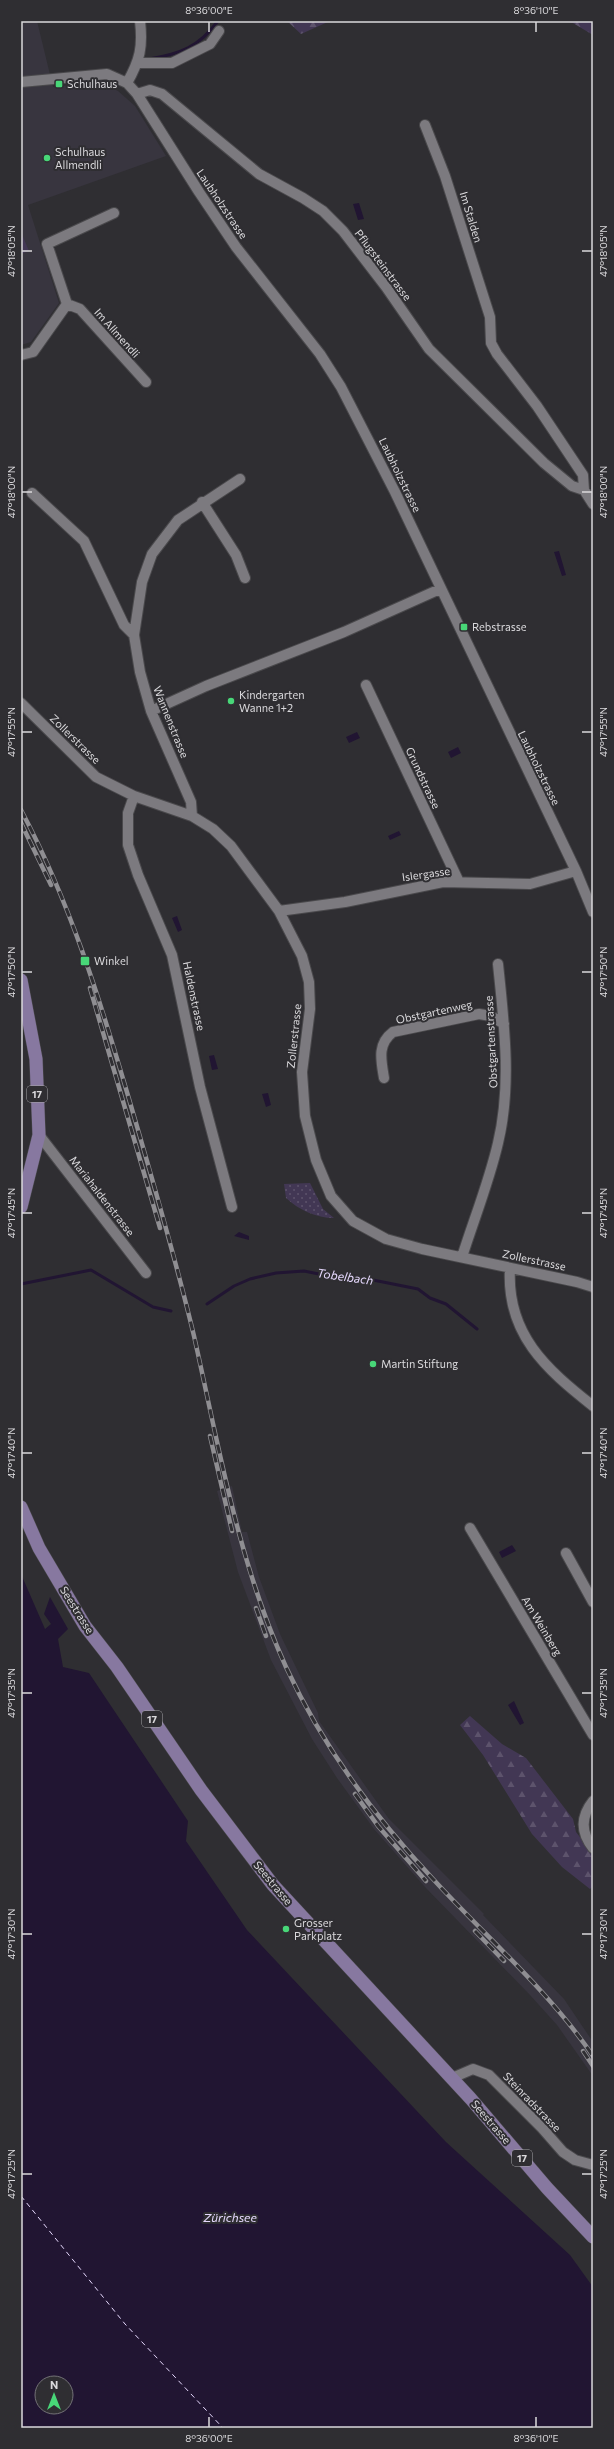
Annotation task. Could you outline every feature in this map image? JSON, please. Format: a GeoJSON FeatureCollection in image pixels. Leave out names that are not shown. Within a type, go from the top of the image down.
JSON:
{"type":"FeatureCollection","features":[{"type":"Feature","properties":{"kind":"main road","name":"17"},"geometry":{"type":"LineString","coordinates":[[21,980],[36,1059],[39,1134],[21,1207]]}},
{"type":"Feature","properties":{"kind":"main road","name":"Seestrasse"},"geometry":{"type":"LineString","coordinates":[[21,1506],[39,1548],[85,1626],[117,1667],[228,1827],[273,1885],[452,2078],[593,2237]]}},
{"type":"Feature","properties":{"kind":"street"},"geometry":{"type":"LineString","coordinates":[[21,82],[107,74],[127,83],[137,63],[142,44],[140,21]]}},
{"type":"Feature","properties":{"kind":"street"},"geometry":{"type":"LineString","coordinates":[[137,63],[172,63],[210,44],[219,31]]}},
{"type":"Feature","properties":{"kind":"street","name":"Laubholzstrasse"},"geometry":{"type":"LineString","coordinates":[[127,83],[137,94],[236,247],[320,354],[341,387],[395,492],[576,871],[593,912]]}},
{"type":"Feature","properties":{"kind":"street","name":"Pflugsteinstrasse"},"geometry":{"type":"LineString","coordinates":[[137,94],[150,90],[162,94],[260,174],[323,211],[343,231],[386,287],[429,349],[544,463],[572,486],[584,490]]}},
{"type":"Feature","properties":{"kind":"street","name":"Im Stalden"},"geometry":{"type":"LineString","coordinates":[[425,125],[445,176],[490,317],[491,342],[497,354],[537,406],[583,475],[584,490]]}},
{"type":"Feature","properties":{"kind":"street"},"geometry":{"type":"LineString","coordinates":[[21,355],[33,352],[67,304],[47,244],[114,213]]}},
{"type":"Feature","properties":{"kind":"street","name":"Im Allmendli"},"geometry":{"type":"LineString","coordinates":[[67,304],[80,309],[146,382]]}},
{"type":"Feature","properties":{"kind":"street","name":"Wannenstrasse"},"geometry":{"type":"LineString","coordinates":[[192,816],[191,802],[151,711],[140,672],[134,635],[142,582],[152,554],[178,520],[202,502],[240,479]]}},
{"type":"Feature","properties":{"kind":"street"},"geometry":{"type":"LineString","coordinates":[[584,490],[593,504]]}},
{"type":"Feature","properties":{"kind":"street"},"geometry":{"type":"LineString","coordinates":[[32,493],[84,541],[124,625],[134,635]]}},
{"type":"Feature","properties":{"kind":"street"},"geometry":{"type":"LineString","coordinates":[[202,502],[236,554],[245,578]]}},
{"type":"Feature","properties":{"kind":"street"},"geometry":{"type":"LineString","coordinates":[[151,711],[206,686],[344,632],[440,589]]}},
{"type":"Feature","properties":{"kind":"street","name":"Grundstrasse"},"geometry":{"type":"LineString","coordinates":[[366,685],[459,882]]}},
{"type":"Feature","properties":{"kind":"street","name":"Zollerstrasse"},"geometry":{"type":"LineString","coordinates":[[21,704],[96,777],[134,796],[192,816],[213,829],[231,846],[280,911],[302,956],[309,982],[310,1009],[302,1072],[305,1116],[316,1160],[331,1196],[353,1221],[386,1239],[577,1282],[593,1287]]}},
{"type":"Feature","properties":{"kind":"street","name":"Haldenstrasse"},"geometry":{"type":"LineString","coordinates":[[134,796],[128,813],[128,845],[138,875],[172,955],[200,1087],[232,1207]]}},
{"type":"Feature","properties":{"kind":"street","name":"Islergasse"},"geometry":{"type":"LineString","coordinates":[[280,911],[345,902],[443,882],[530,884],[576,871]]}},
{"type":"Feature","properties":{"kind":"street","name":"Obstgartenstrasse"},"geometry":{"type":"LineString","coordinates":[[462,1257],[498,1143],[505,1097],[504,1024],[498,964]]}},
{"type":"Feature","properties":{"kind":"street","name":"Obstgartenweg"},"geometry":{"type":"LineString","coordinates":[[384,1078],[380,1052],[384,1039],[392,1032],[479,1014],[491,1016],[504,1024]]}},
{"type":"Feature","properties":{"kind":"street","name":"Mariahaldenstrasse"},"geometry":{"type":"LineString","coordinates":[[39,1134],[146,1273]]}},
{"type":"Feature","properties":{"kind":"street"},"geometry":{"type":"LineString","coordinates":[[510,1268],[509,1285],[518,1321],[527,1342],[541,1361],[593,1406]]}},
{"type":"Feature","properties":{"kind":"street","name":"Am Weinberg"},"geometry":{"type":"LineString","coordinates":[[470,1528],[593,1735]]}},
{"type":"Feature","properties":{"kind":"street"},"geometry":{"type":"LineString","coordinates":[[566,1553],[593,1602]]}},
{"type":"Feature","properties":{"kind":"street"},"geometry":{"type":"LineString","coordinates":[[593,1801],[585,1812],[583,1826],[587,1840],[593,1848]]}},
{"type":"Feature","properties":{"kind":"street","name":"Steinradstrasse"},"geometry":{"type":"LineString","coordinates":[[452,2078],[473,2069],[489,2075],[542,2128],[563,2152],[575,2160],[593,2165]]}},
{"type":"Feature","properties":{"kind":"shaded area"},"geometry":{"type":"Polygon","coordinates":[[[21,21],[37,21],[53,87],[89,83],[110,87],[118,91],[135,106],[166,156],[28,205],[59,303],[31,342],[21,345],[21,21]]]}},
{"type":"Feature","properties":{"kind":"shaded area"},"geometry":{"type":"Polygon","coordinates":[[[232,1486],[242,1532],[247,1532],[259,1577],[280,1634],[318,1713],[319,1721],[389,1819],[484,1914],[483,1915],[564,1999],[593,2042],[593,2076],[557,2025],[530,1995],[425,1887],[374,1829],[337,1778],[312,1739],[271,1660],[238,1572],[217,1491],[232,1486]]]}},
{"type":"Feature","properties":{"kind":"green space"},"geometry":{"type":"Polygon","coordinates":[[[287,21],[330,21],[301,34],[287,21]]]}},
{"type":"Feature","properties":{"kind":"green space"},"geometry":{"type":"Polygon","coordinates":[[[564,21],[593,21],[593,35],[573,23],[564,21]]]}},
{"type":"Feature","properties":{"kind":"green space"},"geometry":{"type":"Polygon","coordinates":[[[21,232],[29,251],[21,254],[21,232]]]}},
{"type":"Feature","properties":{"kind":"green space"},"geometry":{"type":"Polygon","coordinates":[[[310,1183],[323,1209],[334,1218],[314,1215],[296,1206],[286,1198],[284,1184],[310,1183]]]}},
{"type":"Feature","properties":{"kind":"green space"},"geometry":{"type":"Polygon","coordinates":[[[470,1716],[502,1744],[526,1758],[573,1819],[576,1832],[593,1854],[593,1886],[590,1889],[562,1867],[532,1834],[483,1755],[460,1725],[470,1716]]]}},
{"type":"Feature","properties":{"kind":"water"},"geometry":{"type":"Polygon","coordinates":[[[359,203],[364,219],[358,220],[353,204],[359,203]]]}},
{"type":"Feature","properties":{"kind":"water"},"geometry":{"type":"Polygon","coordinates":[[[559,551],[566,575],[562,576],[554,552],[559,551]]]}},
{"type":"Feature","properties":{"kind":"water"},"geometry":{"type":"Polygon","coordinates":[[[357,732],[360,738],[349,743],[346,737],[357,732]]]}},
{"type":"Feature","properties":{"kind":"water"},"geometry":{"type":"Polygon","coordinates":[[[458,747],[461,753],[451,758],[448,752],[458,747]]]}},
{"type":"Feature","properties":{"kind":"water"},"geometry":{"type":"Polygon","coordinates":[[[399,831],[401,835],[390,840],[388,836],[399,831]]]}},
{"type":"Feature","properties":{"kind":"water"},"geometry":{"type":"Polygon","coordinates":[[[177,916],[182,930],[178,932],[172,918],[177,916]]]}},
{"type":"Feature","properties":{"kind":"water"},"geometry":{"type":"Polygon","coordinates":[[[214,1055],[218,1069],[212,1070],[209,1056],[214,1055]]]}},
{"type":"Feature","properties":{"kind":"water"},"geometry":{"type":"Polygon","coordinates":[[[268,1093],[271,1105],[266,1107],[262,1094],[268,1093]]]}},
{"type":"Feature","properties":{"kind":"water"},"geometry":{"type":"Polygon","coordinates":[[[239,1232],[249,1236],[249,1240],[234,1236],[239,1232]]]}},
{"type":"Feature","properties":{"kind":"water"},"geometry":{"type":"Polygon","coordinates":[[[512,1545],[516,1551],[502,1558],[499,1552],[512,1545]]]}},
{"type":"Feature","properties":{"kind":"water","name":"Zürichsee"},"geometry":{"type":"Polygon","coordinates":[[[21,1574],[45,1629],[51,1624],[44,1614],[50,1597],[68,1629],[58,1639],[63,1667],[89,1673],[188,1821],[186,1841],[247,1930],[446,2142],[570,2255],[593,2287],[593,2428],[21,2428],[21,1574]]]}},
{"type":"Feature","properties":{"kind":"water"},"geometry":{"type":"Polygon","coordinates":[[[514,1701],[524,1723],[520,1725],[508,1705],[514,1701]]]}},
{"type":"Feature","properties":{"kind":"waterway"},"geometry":{"type":"LineString","coordinates":[[149,59],[170,55],[188,48],[204,37],[218,21]]}},
{"type":"Feature","properties":{"kind":"waterway","name":"Tobelbach"},"geometry":{"type":"LineString","coordinates":[[21,1284],[91,1270],[153,1307],[171,1311]]}},
{"type":"Feature","properties":{"kind":"waterway","name":"Tobelbach"},"geometry":{"type":"LineString","coordinates":[[207,1304],[234,1286],[250,1279],[276,1273],[304,1271],[339,1278],[353,1276],[418,1289],[430,1298],[446,1304],[477,1329]]}},
{"type":"Feature","properties":{"kind":"ferry route"},"geometry":{"type":"LineString","coordinates":[[21,2196],[125,2324],[223,2428]]}},
{"type":"Feature","properties":{"kind":"railway"},"geometry":{"type":"LineString","coordinates":[[21,810],[39,845],[69,916],[107,1025],[179,1276],[194,1336],[221,1462],[242,1545],[269,1627],[286,1667],[300,1696],[333,1752],[370,1805],[411,1855],[557,2009],[593,2056]]}},
{"type":"Feature","properties":{"kind":"railway"},"geometry":{"type":"LineString","coordinates":[[21,823],[51,885]]}},
{"type":"Feature","properties":{"kind":"railway"},"geometry":{"type":"LineString","coordinates":[[90,988],[160,1228]]}},
{"type":"Feature","properties":{"kind":"railway"},"geometry":{"type":"LineString","coordinates":[[210,1436],[232,1531]]}},
{"type":"Feature","properties":{"kind":"railway"},"geometry":{"type":"LineString","coordinates":[[256,1608],[266,1636]]}},
{"type":"Feature","properties":{"kind":"railway"},"geometry":{"type":"LineString","coordinates":[[355,1794],[378,1826],[426,1881]]}},
{"type":"Feature","properties":{"kind":"railway"},"geometry":{"type":"LineString","coordinates":[[475,1931],[504,1961]]}},
{"type":"Feature","properties":{"kind":"railway"},"geometry":{"type":"LineString","coordinates":[[583,2051],[593,2066]]}},
{"type":"Feature","properties":{"kind":"place","name":"Schulhaus"},"geometry":{"type":"Point","coordinates":[59,84]}},
{"type":"Feature","properties":{"kind":"place","name":"Schulhaus Allmendli"},"geometry":{"type":"Point","coordinates":[47,158]}},
{"type":"Feature","properties":{"kind":"place","name":"Rebstrasse"},"geometry":{"type":"Point","coordinates":[464,627]}},
{"type":"Feature","properties":{"kind":"place","name":"Kindergarten Wanne 1+2"},"geometry":{"type":"Point","coordinates":[231,701]}},
{"type":"Feature","properties":{"kind":"place","name":"Winkel"},"geometry":{"type":"Point","coordinates":[85,961]}},
{"type":"Feature","properties":{"kind":"place","name":"Martin Stiftung"},"geometry":{"type":"Point","coordinates":[373,1364]}},
{"type":"Feature","properties":{"kind":"place","name":"Grosser Parkplatz"},"geometry":{"type":"Point","coordinates":[286,1929]}}]}
